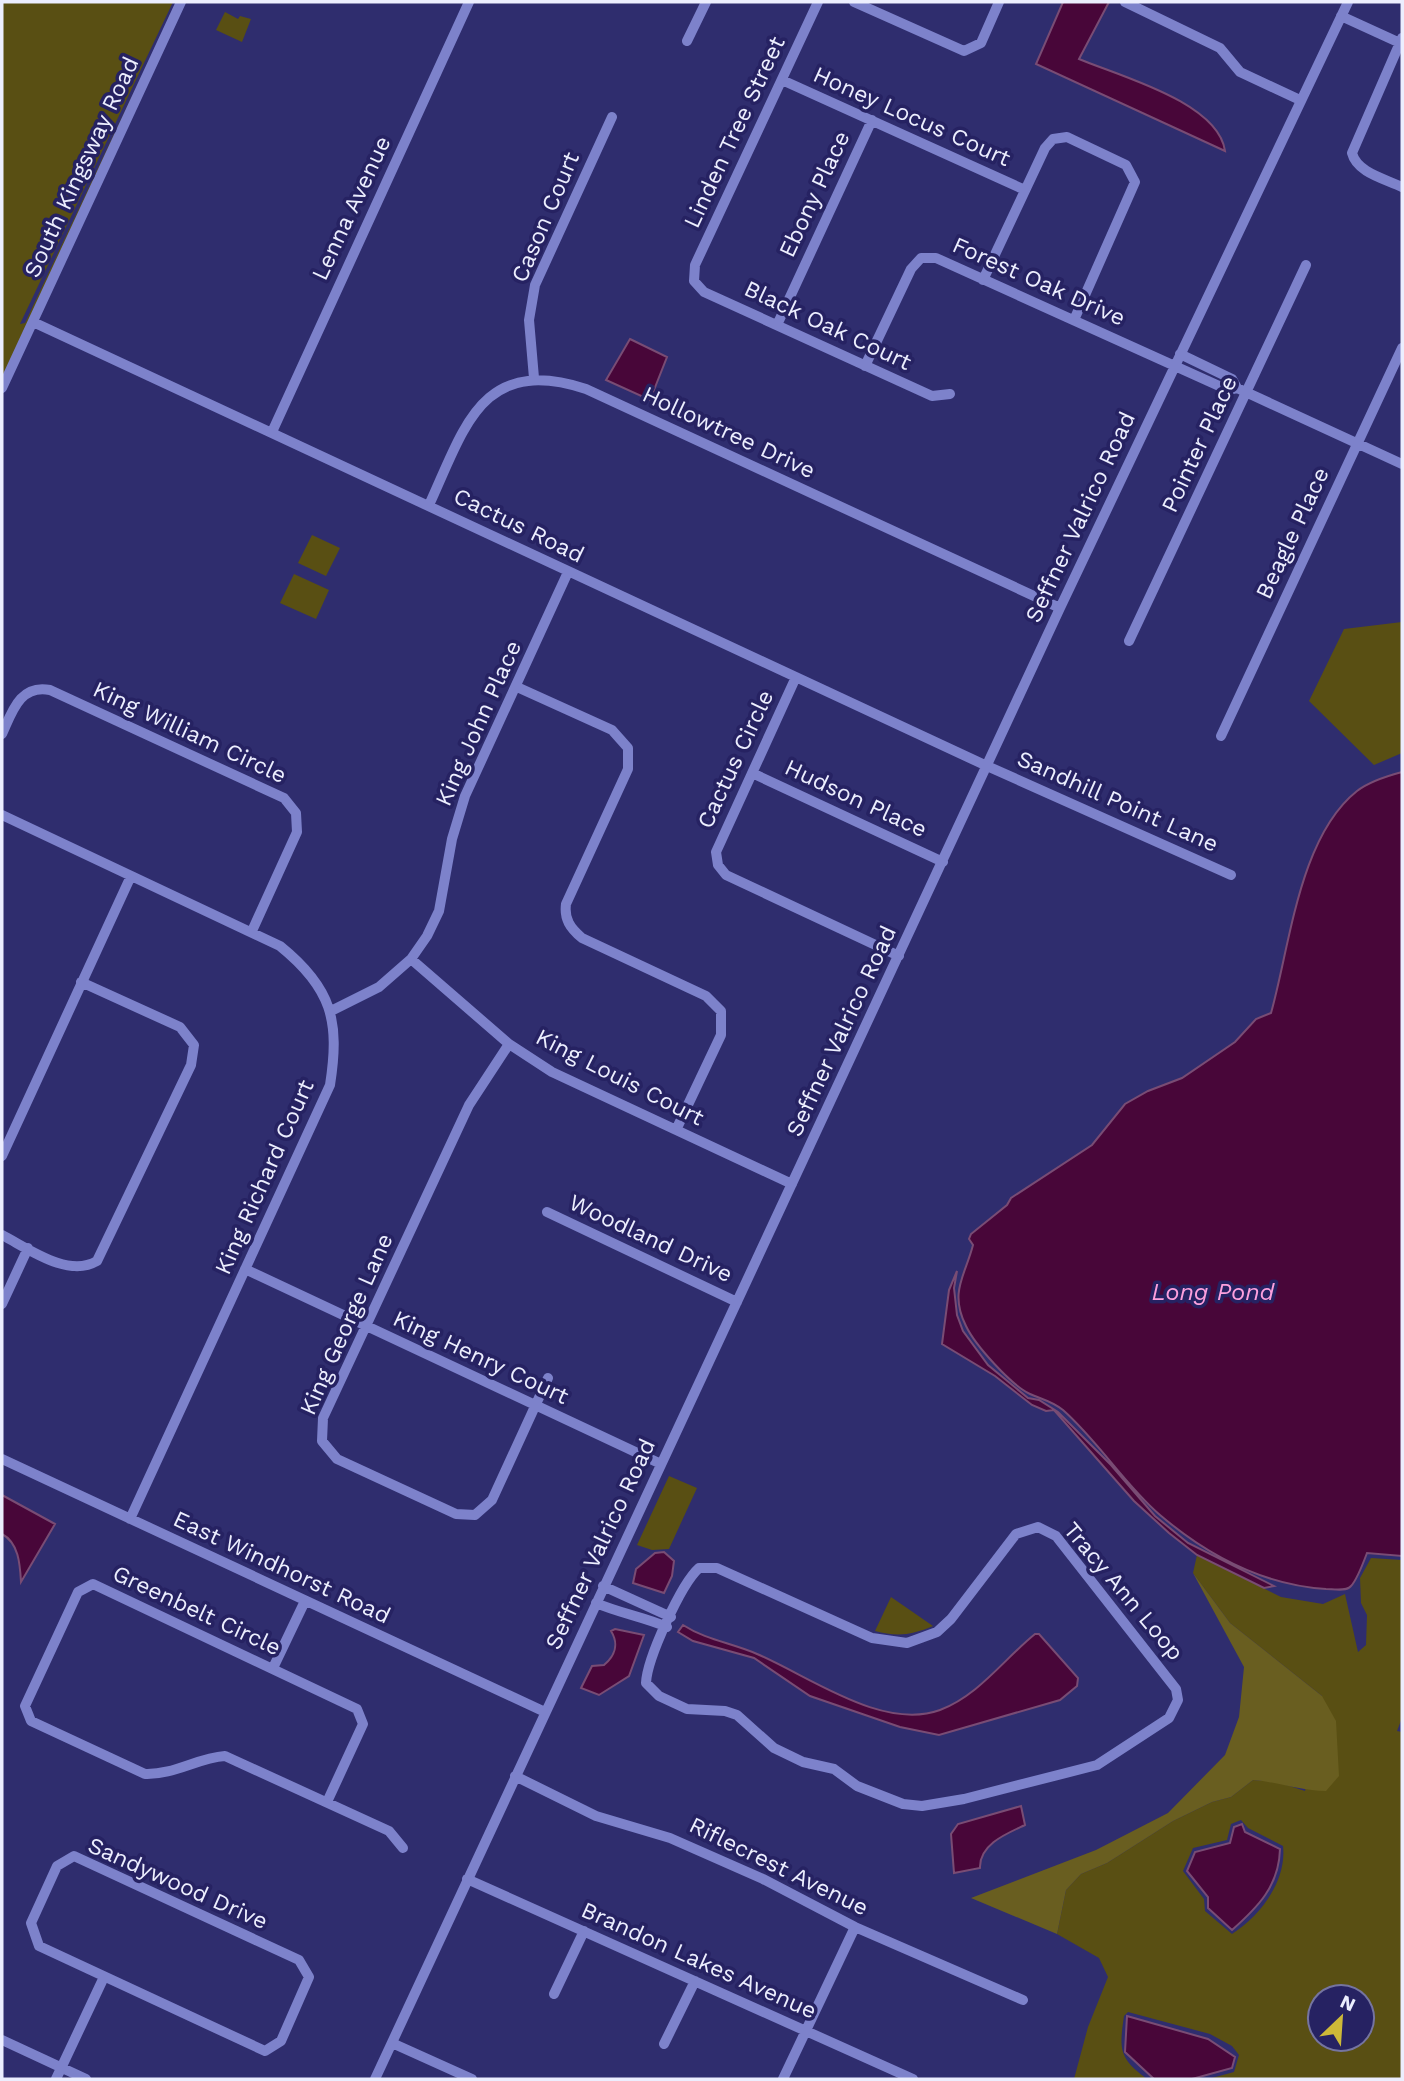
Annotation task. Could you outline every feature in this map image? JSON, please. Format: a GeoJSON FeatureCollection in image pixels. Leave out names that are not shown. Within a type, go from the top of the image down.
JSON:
{"type":"FeatureCollection","features":[{"type":"Feature","properties":{"kind":"street","name":"South Kingsway Road"},"geometry":{"type":"LineString","coordinates":[[2,388],[181,2]]}},
{"type":"Feature","properties":{"kind":"street","name":"Lenna Avenue"},"geometry":{"type":"LineString","coordinates":[[272,432],[469,2]]}},
{"type":"Feature","properties":{"kind":"street"},"geometry":{"type":"LineString","coordinates":[[687,41],[706,2]]}},
{"type":"Feature","properties":{"kind":"street","name":"Linden Tree Street"},"geometry":{"type":"LineString","coordinates":[[694,281],[695,265],[818,2]]}},
{"type":"Feature","properties":{"kind":"street"},"geometry":{"type":"LineString","coordinates":[[854,2],[964,51],[981,43],[999,2]]}},
{"type":"Feature","properties":{"kind":"street"},"geometry":{"type":"LineString","coordinates":[[1125,2],[1220,48],[1240,72],[1300,100]]}},
{"type":"Feature","properties":{"kind":"street","name":"Seffner Valrico Road"},"geometry":{"type":"LineString","coordinates":[[375,2079],[1060,608],[1348,2]]}},
{"type":"Feature","properties":{"kind":"street"},"geometry":{"type":"LineString","coordinates":[[1341,16],[1401,40],[1352,153],[1354,161],[1362,168],[1402,187]]}},
{"type":"Feature","properties":{"kind":"street","name":"Honey Locus Court"},"geometry":{"type":"LineString","coordinates":[[782,80],[1025,190]]}},
{"type":"Feature","properties":{"kind":"street","name":"Cason Court"},"geometry":{"type":"LineString","coordinates":[[534,378],[529,320],[535,285],[612,117]]}},
{"type":"Feature","properties":{"kind":"street","name":"Ebony Place"},"geometry":{"type":"LineString","coordinates":[[776,325],[872,120]]}},
{"type":"Feature","properties":{"kind":"street"},"geometry":{"type":"LineString","coordinates":[[983,280],[1048,143],[1059,136],[1067,137],[1126,165],[1134,176],[1133,190],[1074,320]]}},
{"type":"Feature","properties":{"kind":"street","name":"Forest Oak Drive"},"geometry":{"type":"LineString","coordinates":[[865,366],[911,269],[921,258],[936,258],[1228,390],[1241,391]]}},
{"type":"Feature","properties":{"kind":"street","name":"Pointer Place"},"geometry":{"type":"LineString","coordinates":[[1129,641],[1241,391],[1306,265]]}},
{"type":"Feature","properties":{"kind":"street","name":"Black Oak Court"},"geometry":{"type":"LineString","coordinates":[[694,281],[704,292],[932,396],[950,394]]}},
{"type":"Feature","properties":{"kind":"street","name":"Cactus Road"},"geometry":{"type":"LineString","coordinates":[[33,322],[987,766]]}},
{"type":"Feature","properties":{"kind":"street","name":"Beagle Place"},"geometry":{"type":"LineString","coordinates":[[1221,736],[1402,348]]}},
{"type":"Feature","properties":{"kind":"street"},"geometry":{"type":"LineString","coordinates":[[1180,354],[1232,379],[1241,391],[1402,464]]}},
{"type":"Feature","properties":{"kind":"street","name":"Hollowtree Drive"},"geometry":{"type":"LineString","coordinates":[[429,505],[466,425],[477,408],[502,388],[534,378],[560,380],[586,389],[1060,608]]}},
{"type":"Feature","properties":{"kind":"street","name":"King John Place"},"geometry":{"type":"LineString","coordinates":[[331,1011],[379,987],[411,959],[427,936],[439,911],[452,839],[466,796],[568,572]]}},
{"type":"Feature","properties":{"kind":"street","name":"Cactus Circle"},"geometry":{"type":"LineString","coordinates":[[796,677],[716,852],[721,871],[899,956]]}},
{"type":"Feature","properties":{"kind":"street"},"geometry":{"type":"LineString","coordinates":[[517,687],[612,730],[628,748],[628,769],[566,904],[565,912],[572,930],[582,938],[706,996],[721,1011],[721,1035],[676,1130]]}},
{"type":"Feature","properties":{"kind":"street","name":"King William Circle"},"geometry":{"type":"LineString","coordinates":[[2,734],[24,695],[40,688],[50,690],[284,798],[296,813],[297,832],[253,932]]}},
{"type":"Feature","properties":{"kind":"street","name":"Sandhill Point Lane"},"geometry":{"type":"LineString","coordinates":[[987,766],[1231,874]]}},
{"type":"Feature","properties":{"kind":"street","name":"Hudson Place"},"geometry":{"type":"LineString","coordinates":[[752,773],[943,862]]}},
{"type":"Feature","properties":{"kind":"street","name":"King Richard Court"},"geometry":{"type":"LineString","coordinates":[[2,815],[280,946],[301,963],[319,985],[331,1011],[336,1046],[330,1085],[130,1519]]}},
{"type":"Feature","properties":{"kind":"street"},"geometry":{"type":"LineString","coordinates":[[2,1156],[131,876]]}},
{"type":"Feature","properties":{"kind":"street","name":"King Louis Court"},"geometry":{"type":"LineString","coordinates":[[411,959],[509,1044],[551,1072],[792,1184]]}},
{"type":"Feature","properties":{"kind":"street"},"geometry":{"type":"LineString","coordinates":[[2,1235],[70,1267],[88,1267],[97,1261],[194,1055],[194,1045],[180,1027],[81,982]]}},
{"type":"Feature","properties":{"kind":"street","name":"King George Lane"},"geometry":{"type":"LineString","coordinates":[[509,1044],[469,1105],[365,1326],[320,1429],[326,1449],[337,1458],[456,1514],[475,1515],[492,1500],[548,1378]]}},
{"type":"Feature","properties":{"kind":"street","name":"Woodland Drive"},"geometry":{"type":"LineString","coordinates":[[547,1212],[737,1302]]}},
{"type":"Feature","properties":{"kind":"street"},"geometry":{"type":"LineString","coordinates":[[2,1304],[28,1248]]}},
{"type":"Feature","properties":{"kind":"street","name":"King Henry Court"},"geometry":{"type":"LineString","coordinates":[[245,1269],[661,1464]]}},
{"type":"Feature","properties":{"kind":"street","name":"East Windhorst Road"},"geometry":{"type":"LineString","coordinates":[[2,1459],[545,1712]]}},
{"type":"Feature","properties":{"kind":"street","name":"Tracy Ann Loop"},"geometry":{"type":"LineString","coordinates":[[1038,1527],[1056,1536],[1170,1677],[1178,1700],[1169,1718],[1097,1765],[940,1805],[903,1804],[857,1786],[834,1769],[803,1762],[774,1748],[737,1715],[725,1711],[687,1709],[652,1691],[646,1683],[647,1671],[669,1622],[691,1575],[705,1567],[717,1568],[872,1638],[908,1643],[937,1632],[951,1619],[1016,1534],[1038,1527]]}},
{"type":"Feature","properties":{"kind":"street","name":"Greenbelt Circle"},"geometry":{"type":"LineString","coordinates":[[327,1802],[362,1724],[357,1709],[93,1584],[78,1592],[25,1706],[31,1721],[145,1774],[163,1774],[207,1757],[225,1756],[389,1832],[403,1848]]}},
{"type":"Feature","properties":{"kind":"street"},"geometry":{"type":"LineString","coordinates":[[603,1586],[635,1601],[669,1622]]}},
{"type":"Feature","properties":{"kind":"street"},"geometry":{"type":"LineString","coordinates":[[273,1668],[304,1601]]}},
{"type":"Feature","properties":{"kind":"street"},"geometry":{"type":"LineString","coordinates":[[629,1617],[635,1601]]}},
{"type":"Feature","properties":{"kind":"street"},"geometry":{"type":"LineString","coordinates":[[596,1603],[629,1617],[669,1622]]}},
{"type":"Feature","properties":{"kind":"street","name":"Riflecrest Avenue"},"geometry":{"type":"LineString","coordinates":[[515,1776],[596,1816],[682,1843],[763,1879],[855,1927],[1023,2000]]}},
{"type":"Feature","properties":{"kind":"street","name":"Sandywood Drive"},"geometry":{"type":"LineString","coordinates":[[74,1856],[299,1960],[309,1977],[281,2041],[265,2050],[104,1977],[39,1946],[31,1923],[57,1866],[74,1856]]}},
{"type":"Feature","properties":{"kind":"street","name":"Brandon Lakes Avenue"},"geometry":{"type":"LineString","coordinates":[[467,1879],[913,2079]]}},
{"type":"Feature","properties":{"kind":"street"},"geometry":{"type":"LineString","coordinates":[[783,2079],[855,1927]]}},
{"type":"Feature","properties":{"kind":"street"},"geometry":{"type":"LineString","coordinates":[[554,1993],[584,1931]]}},
{"type":"Feature","properties":{"kind":"street"},"geometry":{"type":"LineString","coordinates":[[55,2079],[104,1977]]}},
{"type":"Feature","properties":{"kind":"street"},"geometry":{"type":"LineString","coordinates":[[664,2044],[695,1981]]}},
{"type":"Feature","properties":{"kind":"street"},"geometry":{"type":"LineString","coordinates":[[2,2040],[86,2079]]}},
{"type":"Feature","properties":{"kind":"street"},"geometry":{"type":"LineString","coordinates":[[391,2043],[472,2079]]}},
{"type":"Feature","properties":{"kind":"shaded area"},"geometry":{"type":"Polygon","coordinates":[[[2,2],[173,2],[20,324],[25,323],[136,87],[2,378],[2,2]]]}},
{"type":"Feature","properties":{"kind":"shaded area"},"geometry":{"type":"Polygon","coordinates":[[[225,12],[238,19],[240,16],[251,19],[242,42],[216,30],[225,12]]]}},
{"type":"Feature","properties":{"kind":"shaded area"},"geometry":{"type":"Polygon","coordinates":[[[312,535],[340,548],[326,576],[298,563],[312,535]]]}},
{"type":"Feature","properties":{"kind":"shaded area"},"geometry":{"type":"Polygon","coordinates":[[[294,574],[329,590],[316,619],[280,603],[294,574]]]}},
{"type":"Feature","properties":{"kind":"shaded area"},"geometry":{"type":"Polygon","coordinates":[[[1402,622],[1402,753],[1374,765],[1309,701],[1344,629],[1402,622]]]}},
{"type":"Feature","properties":{"kind":"shaded area"},"geometry":{"type":"Polygon","coordinates":[[[669,1476],[697,1488],[669,1549],[652,1550],[637,1545],[669,1476]]]}},
{"type":"Feature","properties":{"kind":"shaded area"},"geometry":{"type":"Polygon","coordinates":[[[1197,1555],[1281,1597],[1323,1604],[1345,1594],[1358,1652],[1366,1645],[1367,1615],[1361,1603],[1360,1578],[1371,1558],[1402,1560],[1402,1718],[1397,1731],[1402,1732],[1402,2079],[1208,2079],[1234,2072],[1239,2055],[1232,2046],[1210,2034],[1128,2012],[1124,2016],[1122,2028],[1123,2052],[1131,2065],[1147,2079],[1074,2079],[1088,2027],[1108,1977],[1099,1958],[1057,1934],[1066,1890],[1081,1874],[1107,1863],[1173,1821],[1212,1802],[1231,1797],[1253,1780],[1277,1782],[1305,1791],[1322,1696],[1230,1623],[1193,1573],[1197,1555]],[[1241,1820],[1231,1824],[1227,1840],[1193,1848],[1183,1871],[1204,1899],[1205,1911],[1232,1934],[1252,1918],[1270,1896],[1281,1872],[1283,1859],[1283,1846],[1248,1828],[1241,1820]]]}},
{"type":"Feature","properties":{"kind":"shaded area"},"geometry":{"type":"Polygon","coordinates":[[[1193,1573],[1230,1623],[1322,1696],[1336,1721],[1339,1776],[1326,1791],[1253,1780],[1231,1797],[1212,1802],[1173,1821],[1107,1863],[1081,1874],[1066,1890],[1057,1934],[971,1898],[1096,1850],[1168,1813],[1225,1755],[1239,1717],[1244,1667],[1193,1573]]]}},
{"type":"Feature","properties":{"kind":"shaded area"},"geometry":{"type":"Polygon","coordinates":[[[891,1597],[933,1626],[904,1634],[875,1631],[891,1597]]]}},
{"type":"Feature","properties":{"kind":"water"},"geometry":{"type":"Polygon","coordinates":[[[1063,2],[1109,2],[1079,59],[1141,83],[1186,105],[1205,118],[1218,134],[1225,151],[1036,64],[1063,2]]]}},
{"type":"Feature","properties":{"kind":"water"},"geometry":{"type":"Polygon","coordinates":[[[630,339],[667,357],[650,400],[606,380],[630,339]]]}},
{"type":"Feature","properties":{"kind":"water","name":"Long Pond"},"geometry":{"type":"Polygon","coordinates":[[[1402,772],[1402,1556],[1367,1553],[1349,1588],[1326,1589],[1281,1581],[1237,1566],[1178,1530],[1147,1503],[1063,1410],[1022,1389],[994,1364],[966,1326],[961,1314],[959,1294],[973,1245],[969,1239],[971,1234],[1007,1205],[1011,1198],[1092,1145],[1125,1104],[1148,1091],[1182,1078],[1235,1042],[1256,1019],[1271,1013],[1299,894],[1322,836],[1337,811],[1357,791],[1402,772]]]}},
{"type":"Feature","properties":{"kind":"water"},"geometry":{"type":"Polygon","coordinates":[[[957,1271],[954,1288],[957,1315],[963,1331],[988,1365],[1028,1398],[1039,1400],[1058,1412],[1111,1465],[1155,1516],[1188,1543],[1274,1586],[1264,1588],[1197,1555],[1134,1501],[1054,1410],[1046,1411],[1032,1405],[995,1376],[942,1344],[949,1290],[957,1271]]]}},
{"type":"Feature","properties":{"kind":"water"},"geometry":{"type":"Polygon","coordinates":[[[2,1495],[55,1524],[21,1582],[15,1549],[2,1534],[2,1495]]]}},
{"type":"Feature","properties":{"kind":"water"},"geometry":{"type":"Polygon","coordinates":[[[664,1552],[674,1561],[672,1576],[664,1593],[633,1583],[636,1569],[655,1553],[664,1552]]]}},
{"type":"Feature","properties":{"kind":"water"},"geometry":{"type":"Polygon","coordinates":[[[683,1625],[757,1654],[846,1698],[894,1713],[918,1715],[940,1710],[954,1703],[979,1686],[1035,1634],[1039,1634],[1078,1678],[1077,1686],[1060,1700],[939,1735],[900,1727],[810,1696],[754,1658],[693,1641],[678,1632],[683,1625]]]}},
{"type":"Feature","properties":{"kind":"water"},"geometry":{"type":"Polygon","coordinates":[[[615,1629],[644,1635],[629,1676],[599,1695],[581,1688],[592,1666],[604,1665],[611,1658],[615,1645],[611,1631],[615,1629]]]}},
{"type":"Feature","properties":{"kind":"water"},"geometry":{"type":"Polygon","coordinates":[[[1021,1806],[1025,1825],[989,1846],[984,1852],[980,1868],[954,1873],[951,1834],[958,1824],[1021,1806]]]}},
{"type":"Feature","properties":{"kind":"water"},"geometry":{"type":"Polygon","coordinates":[[[1242,1824],[1245,1832],[1280,1849],[1279,1862],[1265,1895],[1232,1930],[1208,1908],[1208,1897],[1187,1871],[1195,1852],[1230,1843],[1234,1827],[1242,1824]]]}},
{"type":"Feature","properties":{"kind":"water"},"geometry":{"type":"Polygon","coordinates":[[[1127,2016],[1208,2039],[1235,2057],[1232,2068],[1192,2079],[1154,2079],[1125,2052],[1127,2016]]]}}]}
